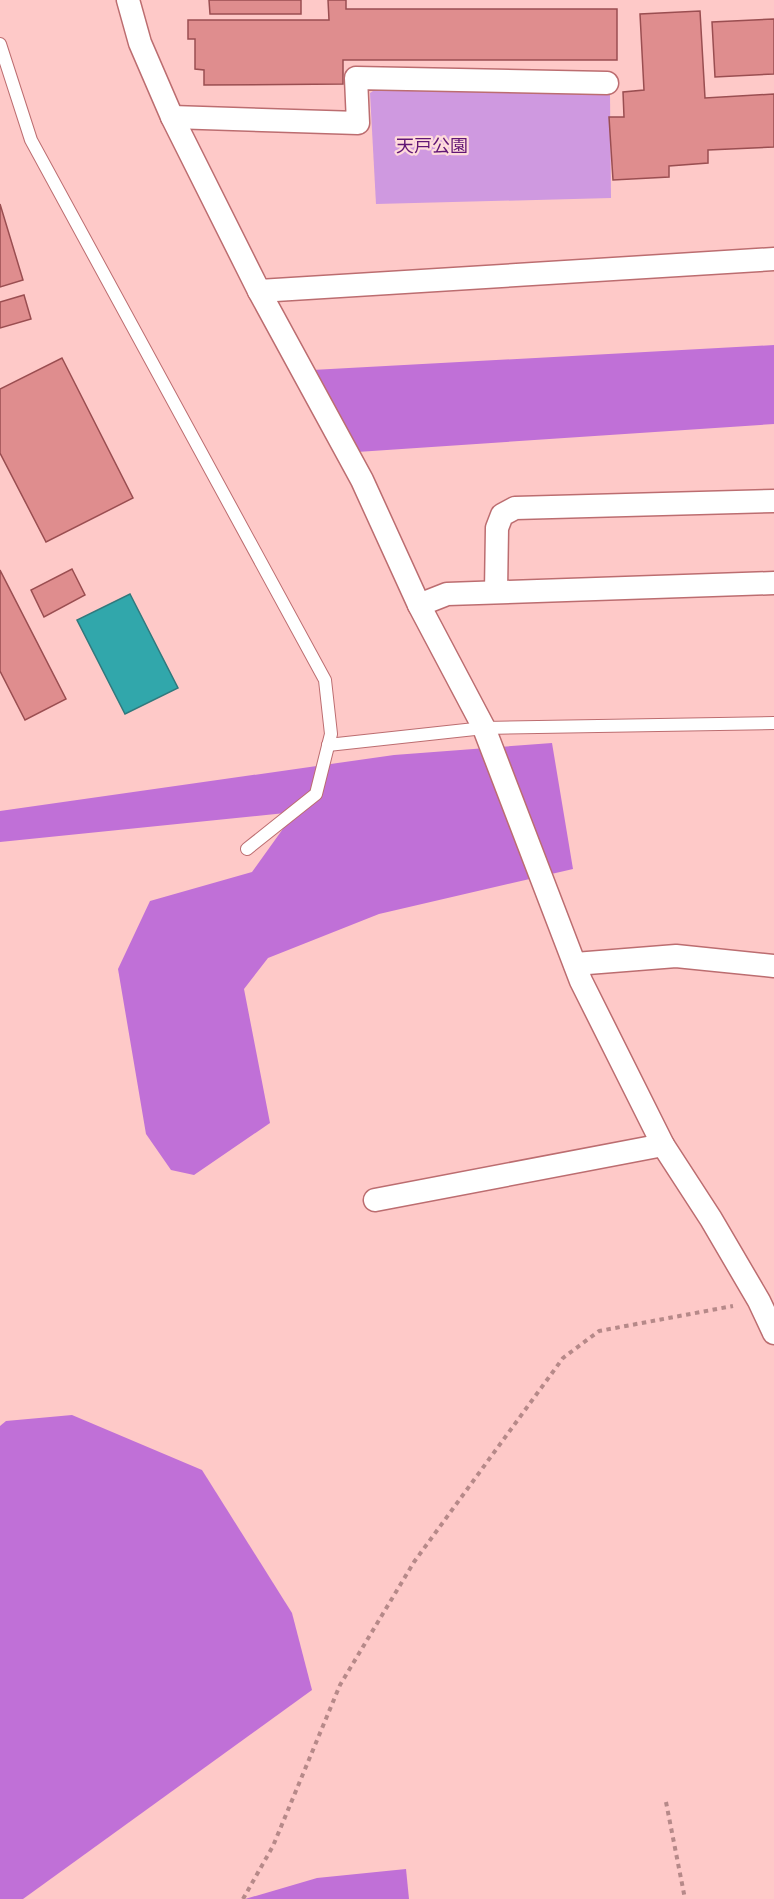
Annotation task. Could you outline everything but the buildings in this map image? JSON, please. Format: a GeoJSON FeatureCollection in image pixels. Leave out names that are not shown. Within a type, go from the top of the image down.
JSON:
{"type":"FeatureCollection","features":[{"type":"Feature","properties":{"kind":"street"},"geometry":{"type":"LineString","coordinates":[[128,0],[140,43],[172,117],[259,291],[362,480],[419,605],[484,728],[581,981],[663,1145],[711,1219],[759,1301],[774,1333]]}},
{"type":"Feature","properties":{"kind":"street"},"geometry":{"type":"LineString","coordinates":[[172,117],[358,123],[356,78],[607,83]]}},
{"type":"Feature","properties":{"kind":"street"},"geometry":{"type":"LineString","coordinates":[[259,291],[774,259]]}},
{"type":"Feature","properties":{"kind":"street"},"geometry":{"type":"LineString","coordinates":[[496,591],[497,528],[502,515],[515,508],[774,501]]}},
{"type":"Feature","properties":{"kind":"street"},"geometry":{"type":"LineString","coordinates":[[419,605],[447,594],[774,582]]}},
{"type":"Feature","properties":{"kind":"street"},"geometry":{"type":"LineString","coordinates":[[575,964],[676,956],[774,966]]}},
{"type":"Feature","properties":{"kind":"street"},"geometry":{"type":"LineString","coordinates":[[375,1200],[663,1145]]}},
{"type":"Feature","properties":{"kind":"lane"},"geometry":{"type":"LineString","coordinates":[[0,44],[32,140],[325,680],[331,734],[316,794],[247,849]]}},
{"type":"Feature","properties":{"kind":"lane"},"geometry":{"type":"LineString","coordinates":[[328,745],[484,728],[774,723]]}},
{"type":"Feature","properties":{"kind":"path"},"geometry":{"type":"LineString","coordinates":[[243,1899],[273,1846],[340,1685],[414,1562],[563,1358],[599,1331],[759,1301]]}},
{"type":"Feature","properties":{"kind":"path"},"geometry":{"type":"LineString","coordinates":[[666,1803],[685,1899]]}},
{"type":"Feature","properties":{"kind":"green space","name":"天戸公園"},"geometry":{"type":"Polygon","coordinates":[[[382,85],[610,94],[611,198],[376,204],[370,93],[382,85]]]}},
{"type":"Feature","properties":{"kind":"shaded area"},"geometry":{"type":"Polygon","coordinates":[[[774,345],[774,424],[357,452],[312,370],[774,345]]]}},
{"type":"Feature","properties":{"kind":"shaded area"},"geometry":{"type":"Polygon","coordinates":[[[552,743],[573,869],[379,914],[268,958],[244,989],[270,1123],[194,1175],[171,1170],[146,1134],[118,969],[150,901],[252,872],[295,812],[0,842],[0,811],[394,755],[552,743]]]}},
{"type":"Feature","properties":{"kind":"shaded area"},"geometry":{"type":"Polygon","coordinates":[[[72,1415],[202,1470],[292,1613],[312,1690],[23,1899],[0,1899],[0,1426],[6,1421],[72,1415]]]}},
{"type":"Feature","properties":{"kind":"shaded area"},"geometry":{"type":"Polygon","coordinates":[[[406,1869],[409,1899],[245,1899],[317,1878],[406,1869]]]}},
{"type":"Feature","properties":{"kind":"water"},"geometry":{"type":"Polygon","coordinates":[[[130,594],[178,688],[125,714],[77,620],[130,594]]]}}]}
